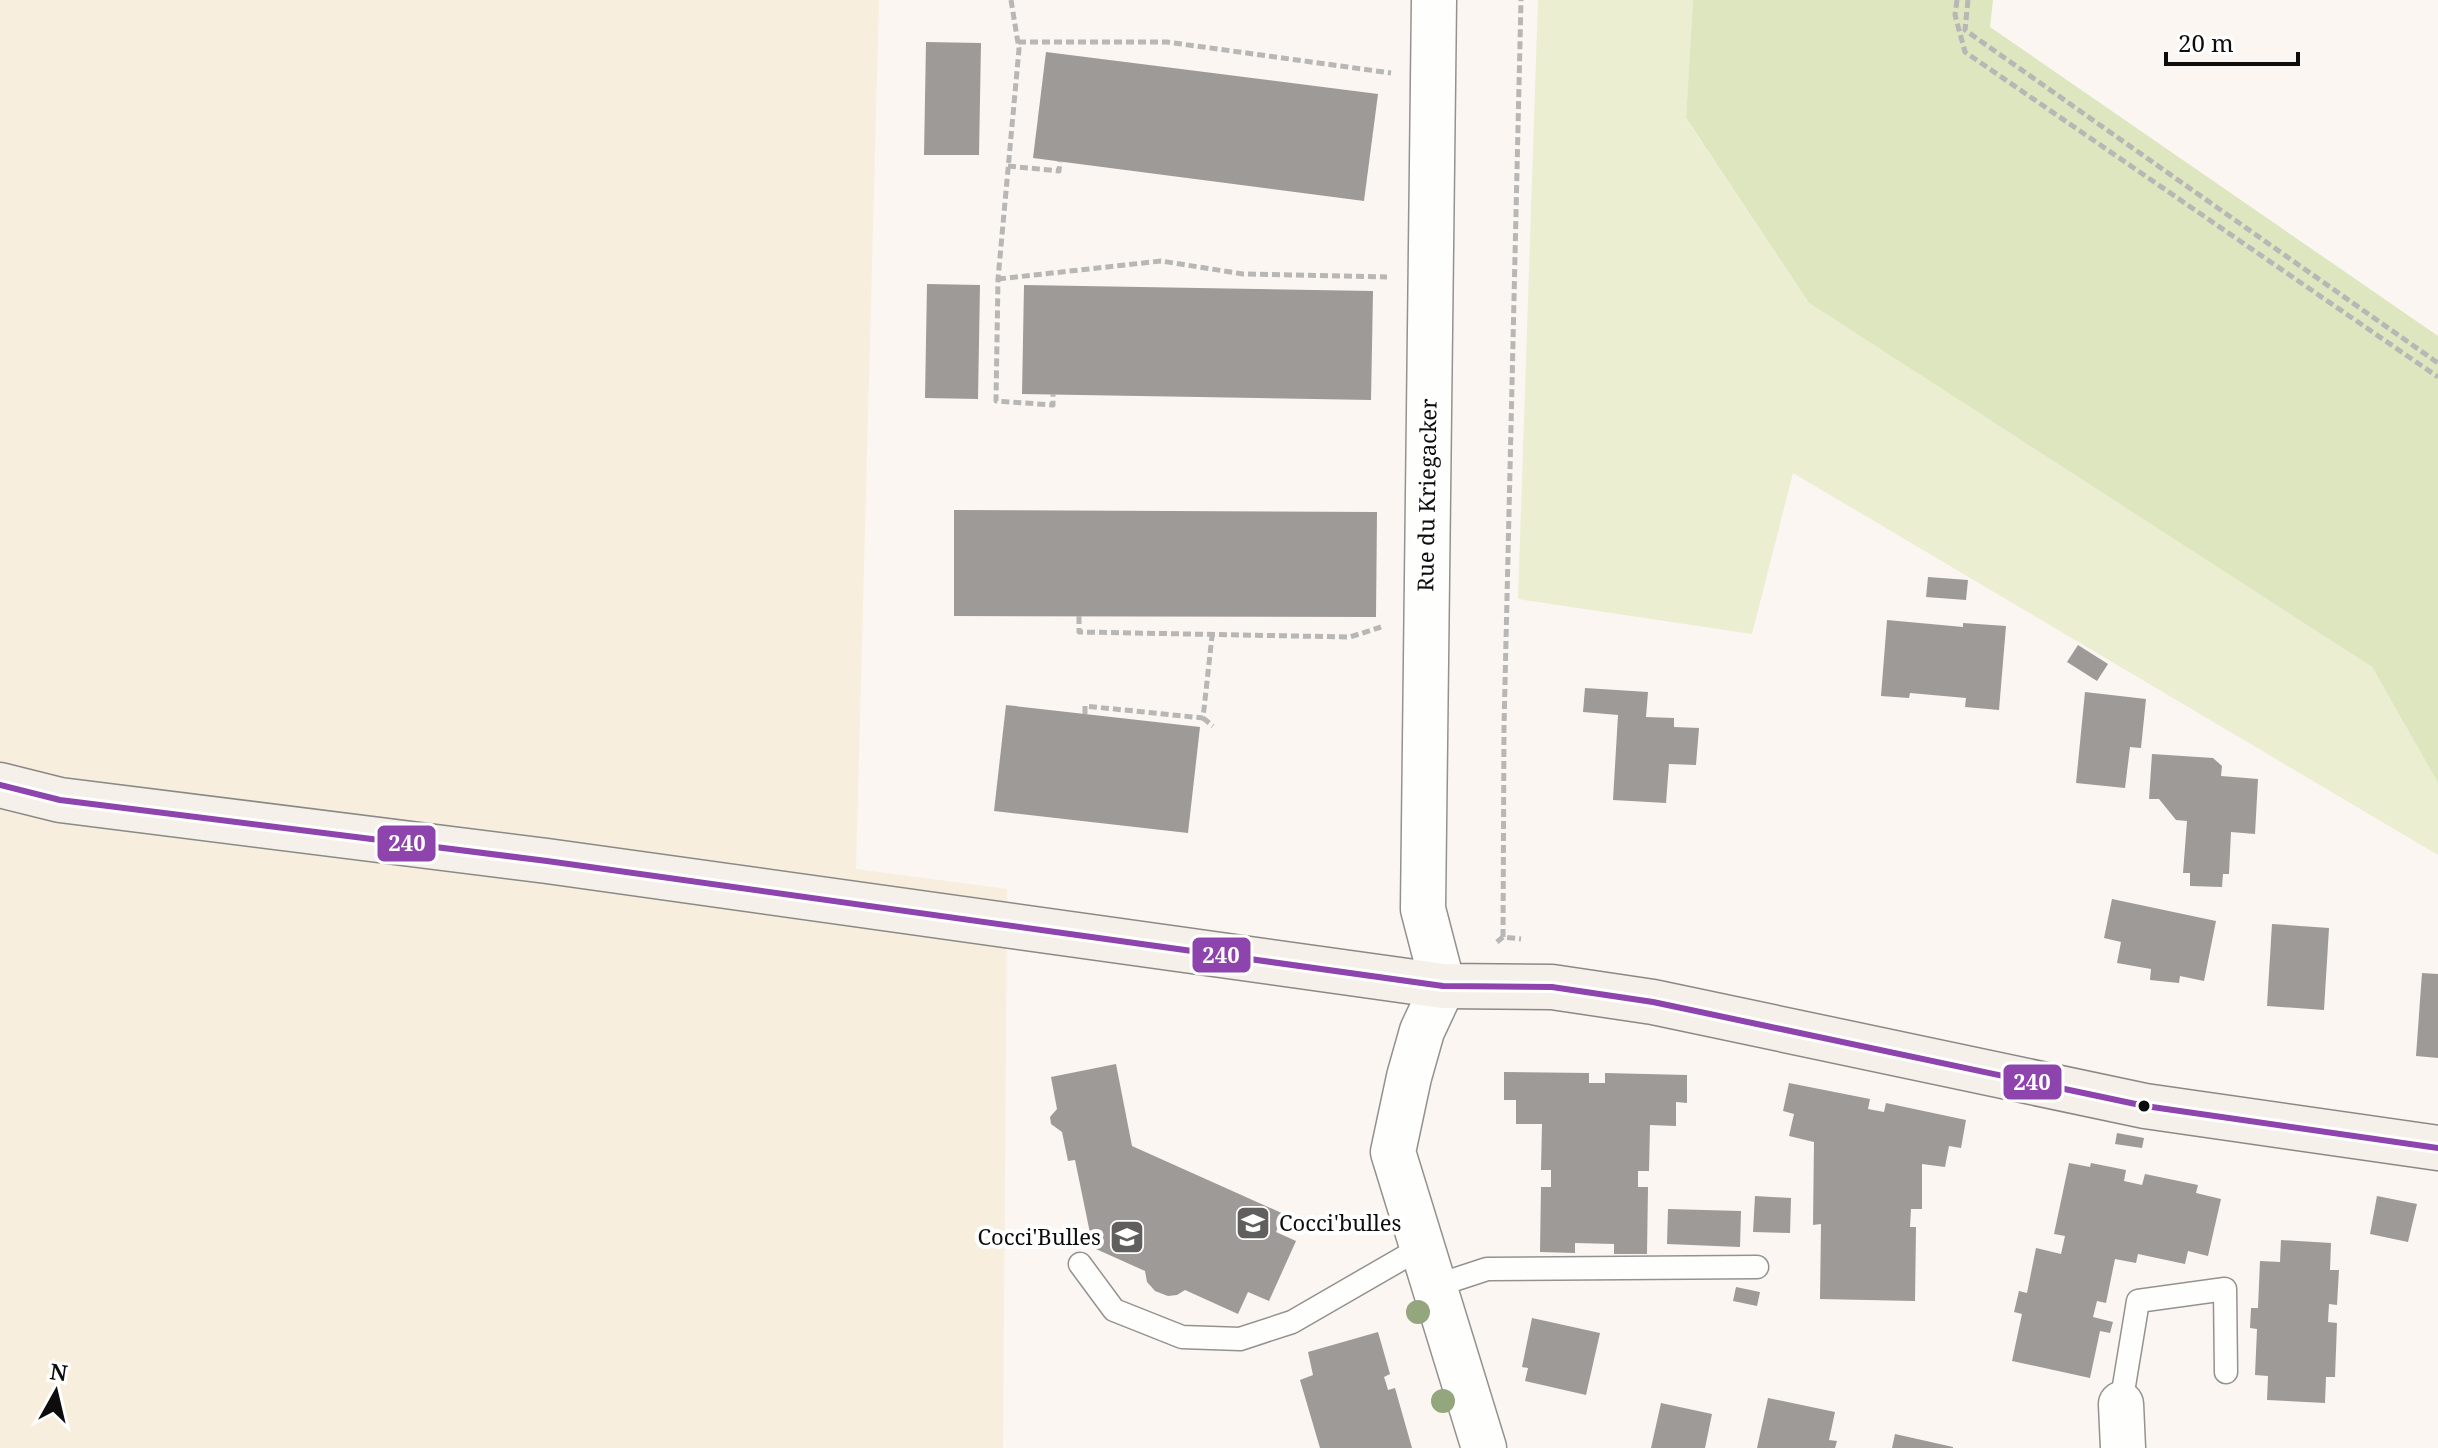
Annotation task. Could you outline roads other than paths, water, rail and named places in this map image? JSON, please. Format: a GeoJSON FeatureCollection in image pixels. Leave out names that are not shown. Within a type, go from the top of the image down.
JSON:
{"type":"FeatureCollection","features":[{"type":"Feature","properties":{"kind":"street","name":"Rue du Kriegacker"},"geometry":{"type":"LineString","coordinates":[[1434,0],[1423,909],[1443,986]]}},
{"type":"Feature","properties":{"kind":"street"},"geometry":{"type":"LineString","coordinates":[[0,785],[60,800],[547,861],[1443,986],[1552,987],[1653,1002],[2145,1106],[2438,1148]]}},
{"type":"Feature","properties":{"kind":"street"},"geometry":{"type":"LineString","coordinates":[[0,804],[60,800]]}},
{"type":"Feature","properties":{"kind":"street"},"geometry":{"type":"LineString","coordinates":[[1443,986],[1422,1031],[1393,1152],[1484,1448]]}},
{"type":"Feature","properties":{"kind":"street"},"geometry":{"type":"LineString","coordinates":[[2121,1404],[2123,1448]]}},
{"type":"Feature","properties":{"kind":"lane"},"geometry":{"type":"LineString","coordinates":[[1080,1264],[1114,1310],[1182,1337],[1240,1339],[1292,1322],[1428,1267],[1757,1267]]}},
{"type":"Feature","properties":{"kind":"lane"},"geometry":{"type":"LineString","coordinates":[[2121,1404],[2138,1301],[2225,1289],[2226,1372]]}},
{"type":"Feature","properties":{"kind":"place","name":"Cocci'bulles"},"geometry":{"type":"Point","coordinates":[1253,1223]}},
{"type":"Feature","properties":{"kind":"place","name":"Cocci'Bulles"},"geometry":{"type":"Point","coordinates":[1127,1237]}}]}
